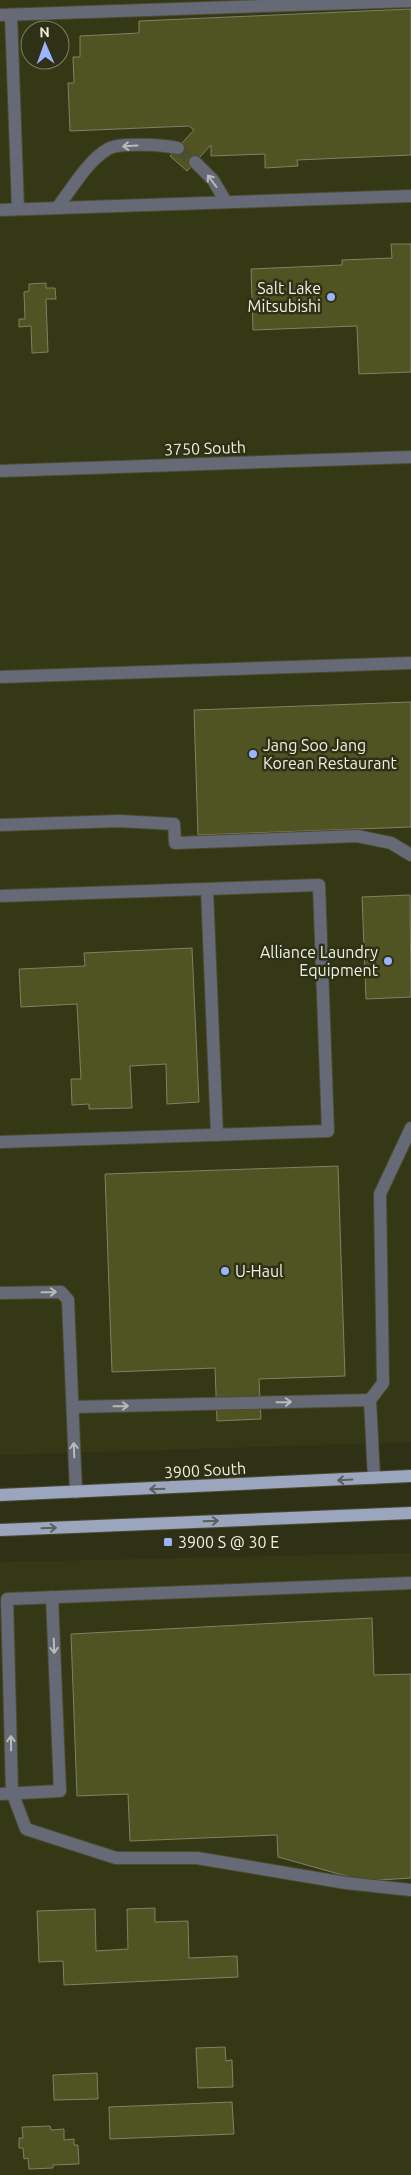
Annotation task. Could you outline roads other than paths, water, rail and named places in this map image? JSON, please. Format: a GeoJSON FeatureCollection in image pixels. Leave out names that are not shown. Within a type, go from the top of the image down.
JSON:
{"type":"FeatureCollection","features":[{"type":"Feature","properties":{"kind":"main road","name":"3900 South"},"geometry":{"type":"LineString","coordinates":[[0,1495],[411,1476]]}},
{"type":"Feature","properties":{"kind":"main road"},"geometry":{"type":"LineString","coordinates":[[0,1530],[411,1512]]}},
{"type":"Feature","properties":{"kind":"street"},"geometry":{"type":"LineString","coordinates":[[18,209],[6,15],[411,1]]}},
{"type":"Feature","properties":{"kind":"street"},"geometry":{"type":"LineString","coordinates":[[57,208],[97,156],[110,147],[161,144],[178,148]]}},
{"type":"Feature","properties":{"kind":"street"},"geometry":{"type":"LineString","coordinates":[[195,162],[213,180],[226,202]]}},
{"type":"Feature","properties":{"kind":"street"},"geometry":{"type":"LineString","coordinates":[[0,210],[411,196]]}},
{"type":"Feature","properties":{"kind":"street","name":"3750 South"},"geometry":{"type":"LineString","coordinates":[[0,471],[411,457]]}},
{"type":"Feature","properties":{"kind":"street"},"geometry":{"type":"LineString","coordinates":[[0,677],[411,663]]}},
{"type":"Feature","properties":{"kind":"street"},"geometry":{"type":"LineString","coordinates":[[0,825],[119,821],[174,824],[175,843],[357,836],[391,843],[411,855]]}},
{"type":"Feature","properties":{"kind":"street"},"geometry":{"type":"LineString","coordinates":[[0,896],[319,885],[328,1131],[0,1142]]}},
{"type":"Feature","properties":{"kind":"street"},"geometry":{"type":"LineString","coordinates":[[207,889],[217,1134]]}},
{"type":"Feature","properties":{"kind":"street"},"geometry":{"type":"LineString","coordinates":[[374,1478],[370,1400],[382,1383],[380,1194],[411,1128]]}},
{"type":"Feature","properties":{"kind":"street"},"geometry":{"type":"LineString","coordinates":[[0,1293],[61,1292],[68,1300],[76,1492]]}},
{"type":"Feature","properties":{"kind":"street"},"geometry":{"type":"LineString","coordinates":[[73,1407],[370,1400]]}},
{"type":"Feature","properties":{"kind":"street"},"geometry":{"type":"LineString","coordinates":[[411,1583],[7,1599],[6,1793],[26,1829],[116,1858],[197,1858],[346,1883],[411,1890]]}},
{"type":"Feature","properties":{"kind":"street"},"geometry":{"type":"LineString","coordinates":[[6,1793],[60,1791],[52,1597]]}},
{"type":"Feature","properties":{"kind":"tunnel"},"geometry":{"type":"LineString","coordinates":[[178,148],[195,162]]}},
{"type":"Feature","properties":{"kind":"place","name":"Salt Lake Mitsubishi"},"geometry":{"type":"Point","coordinates":[331,297]}},
{"type":"Feature","properties":{"kind":"place","name":"Jang Soo Jang Korean Restaurant"},"geometry":{"type":"Point","coordinates":[253,754]}},
{"type":"Feature","properties":{"kind":"place","name":"Alliance Laundry Equipment"},"geometry":{"type":"Point","coordinates":[388,961]}},
{"type":"Feature","properties":{"kind":"place","name":"U-Haul"},"geometry":{"type":"Point","coordinates":[225,1271]}},
{"type":"Feature","properties":{"kind":"place","name":"3900 S @ 30 E"},"geometry":{"type":"Point","coordinates":[168,1542]}}]}
